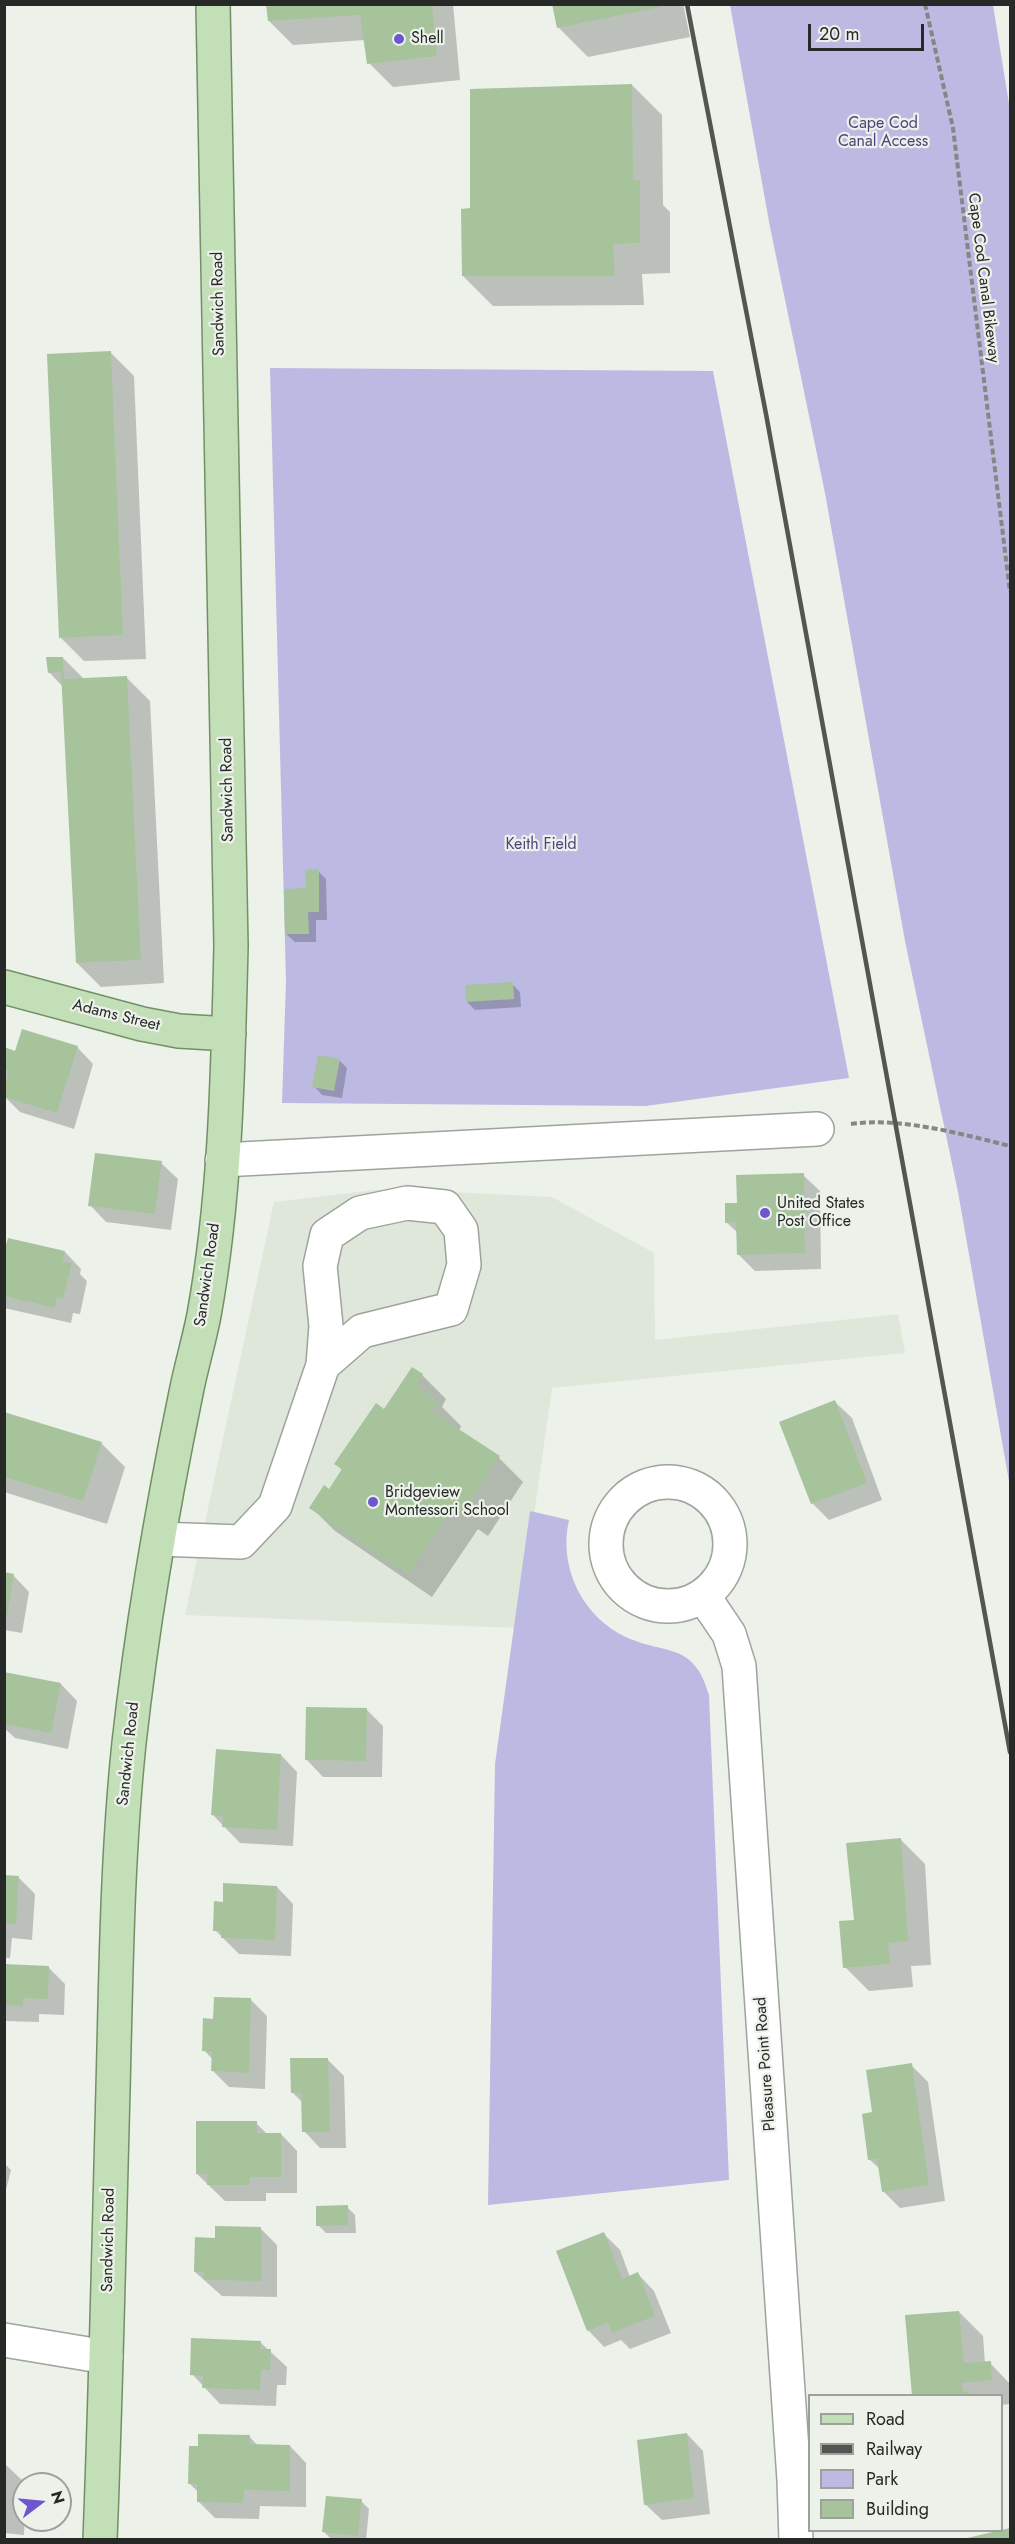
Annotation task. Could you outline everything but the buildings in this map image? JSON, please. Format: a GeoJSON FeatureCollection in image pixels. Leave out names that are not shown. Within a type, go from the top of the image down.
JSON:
{"type":"FeatureCollection","features":[{"type":"Feature","properties":{"kind":"main road","name":"Sandwich Road"},"geometry":{"type":"LineString","coordinates":[[100,2540],[121,1849],[129,1747],[141,1649],[159,1539],[186,1392],[204,1313],[222,1160],[229,1034],[231,946],[213,4]]}},
{"type":"Feature","properties":{"kind":"main road","name":"Adams Street"},"geometry":{"type":"LineString","coordinates":[[4,987],[142,1024],[179,1031],[229,1034]]}},
{"type":"Feature","properties":{"kind":"street"},"geometry":{"type":"LineString","coordinates":[[222,1160],[818,1129]]}},
{"type":"Feature","properties":{"kind":"street"},"geometry":{"type":"LineString","coordinates":[[159,1539],[241,1542],[275,1506],[323,1365],[326,1326],[320,1266],[327,1235],[360,1213],[407,1203],[445,1207],[461,1230],[464,1265],[451,1309],[362,1331],[323,1365]]}},
{"type":"Feature","properties":{"kind":"street","name":"Pleasure Point Road"},"geometry":{"type":"LineString","coordinates":[[704,1597],[729,1634],[739,1666],[793,2468],[795,2540]]}},
{"type":"Feature","properties":{"kind":"street"},"geometry":{"type":"LineString","coordinates":[[4,2340],[106,2357]]}},
{"type":"Feature","properties":{"kind":"path","name":"Cape Cod Canal Bikeway"},"geometry":{"type":"LineString","coordinates":[[925,4],[953,128],[1011,592]]}},
{"type":"Feature","properties":{"kind":"path"},"geometry":{"type":"LineString","coordinates":[[818,1129],[868,1122],[939,1129],[1011,1146]]}},
{"type":"Feature","properties":{"kind":"shaded area","name":"Bridgeview Montessori School"},"geometry":{"type":"Polygon","coordinates":[[[385,1189],[552,1197],[654,1253],[655,1340],[898,1314],[905,1353],[552,1388],[518,1628],[185,1615],[274,1202],[385,1189]]]}},
{"type":"Feature","properties":{"kind":"green space","name":"Cape Cod Canal Access"},"geometry":{"type":"Polygon","coordinates":[[[730,5],[993,5],[1010,110],[1010,1487],[958,1192],[905,941],[825,493],[770,227],[730,5]]]}},
{"type":"Feature","properties":{"kind":"green space","name":"Keith Field"},"geometry":{"type":"Polygon","coordinates":[[[270,368],[713,371],[849,1078],[646,1106],[282,1103],[286,981],[270,368]]]}},
{"type":"Feature","properties":{"kind":"green space"},"geometry":{"type":"Polygon","coordinates":[[[530,1511],[569,1520],[567,1556],[571,1573],[577,1589],[598,1618],[628,1638],[678,1653],[687,1658],[696,1666],[709,1695],[729,2180],[488,2205],[495,1764],[530,1511]]]}},
{"type":"Feature","properties":{"kind":"railway"},"geometry":{"type":"LineString","coordinates":[[687,4],[766,414],[1010,1752]]}},
{"type":"Feature","properties":{"kind":"place","name":"Shell"},"geometry":{"type":"Point","coordinates":[399,39]}},
{"type":"Feature","properties":{"kind":"place","name":"United States Post Office"},"geometry":{"type":"Point","coordinates":[765,1213]}},
{"type":"Feature","properties":{"kind":"place","name":"Bridgeview Montessori School"},"geometry":{"type":"Point","coordinates":[373,1502]}}]}
